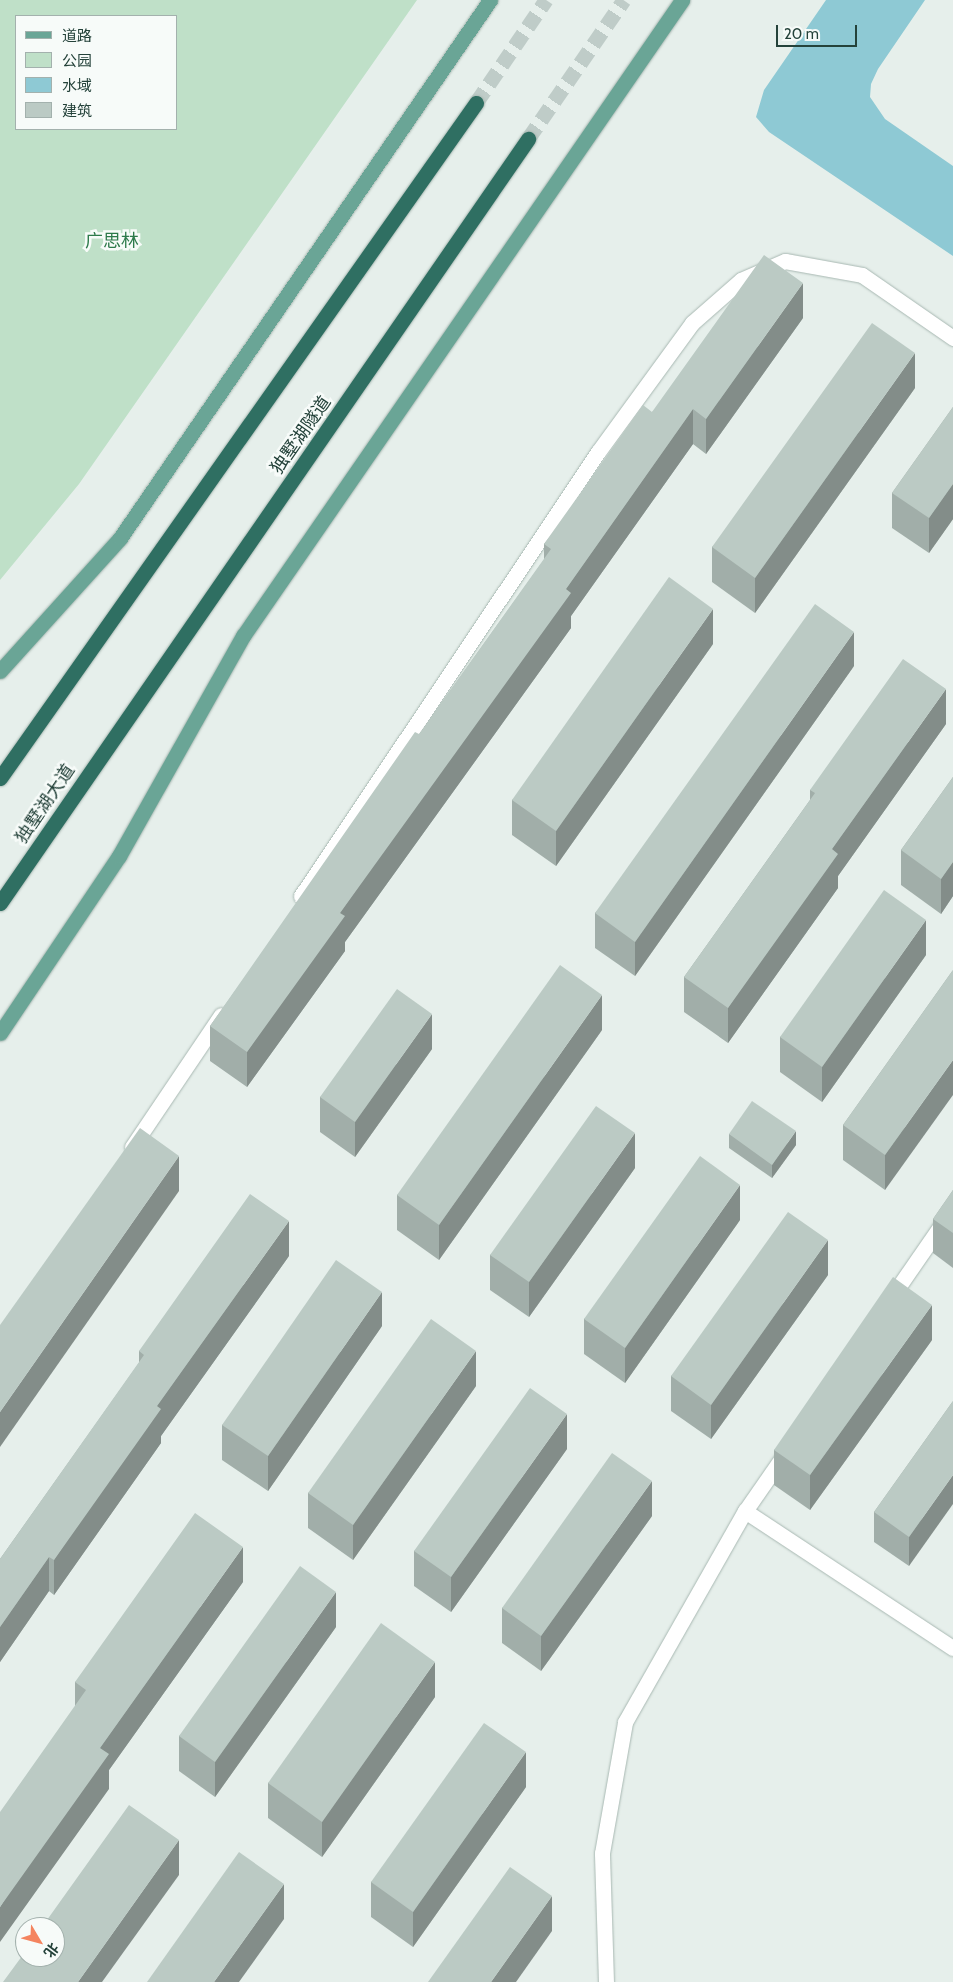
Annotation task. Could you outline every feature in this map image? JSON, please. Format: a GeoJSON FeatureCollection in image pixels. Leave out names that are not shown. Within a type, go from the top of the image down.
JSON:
{"type":"FeatureCollection","features":[{"type":"Feature","properties":{"kind":"highway"},"geometry":{"type":"LineString","coordinates":[[0,778],[476,103]]}},
{"type":"Feature","properties":{"kind":"highway","name":"独墅湖隧道"},"geometry":{"type":"LineString","coordinates":[[104,751],[528,139]]}},
{"type":"Feature","properties":{"kind":"highway","name":"独墅湖大道"},"geometry":{"type":"LineString","coordinates":[[0,903],[104,751]]}},
{"type":"Feature","properties":{"kind":"main road"},"geometry":{"type":"LineString","coordinates":[[0,671],[120,538],[490,0]]}},
{"type":"Feature","properties":{"kind":"main road"},"geometry":{"type":"LineString","coordinates":[[0,1033],[119,856],[243,636],[682,0]]}},
{"type":"Feature","properties":{"kind":"street"},"geometry":{"type":"LineString","coordinates":[[294,906],[598,452],[692,323],[741,280],[785,261],[862,275],[953,338]]}},
{"type":"Feature","properties":{"kind":"street"},"geometry":{"type":"LineString","coordinates":[[122,1161],[228,1006]]}},
{"type":"Feature","properties":{"kind":"street"},"geometry":{"type":"LineString","coordinates":[[880,1314],[953,1208]]}},
{"type":"Feature","properties":{"kind":"street"},"geometry":{"type":"LineString","coordinates":[[606,1982],[602,1854],[625,1722],[746,1511],[796,1437]]}},
{"type":"Feature","properties":{"kind":"street"},"geometry":{"type":"LineString","coordinates":[[746,1511],[953,1648]]}},
{"type":"Feature","properties":{"kind":"green space","name":"广思林"},"geometry":{"type":"Polygon","coordinates":[[[0,0],[417,0],[79,484],[0,580],[0,0]]]}},
{"type":"Feature","properties":{"kind":"water"},"geometry":{"type":"Polygon","coordinates":[[[826,0],[925,0],[878,69],[871,84],[870,97],[885,119],[953,166],[953,256],[769,132],[756,117],[764,90],[826,0]]]}},
{"type":"Feature","properties":{"kind":"building"},"geometry":{"type":"Polygon","coordinates":[[[764,255],[803,283],[706,419],[693,409],[566,589],[571,593],[340,913],[345,916],[247,1052],[210,1026],[415,732],[419,734],[551,549],[544,544],[643,405],[652,412],[764,255]]]}},
{"type":"Feature","properties":{"kind":"building"},"geometry":{"type":"Polygon","coordinates":[[[872,323],[915,353],[755,578],[712,547],[872,323]]]}},
{"type":"Feature","properties":{"kind":"building"},"geometry":{"type":"Polygon","coordinates":[[[953,407],[953,484],[929,518],[892,493],[953,407]]]}},
{"type":"Feature","properties":{"kind":"building"},"geometry":{"type":"Polygon","coordinates":[[[669,577],[713,609],[556,831],[512,800],[669,577]]]}},
{"type":"Feature","properties":{"kind":"building"},"geometry":{"type":"Polygon","coordinates":[[[815,604],[854,632],[635,942],[595,913],[815,604]]]}},
{"type":"Feature","properties":{"kind":"building"},"geometry":{"type":"Polygon","coordinates":[[[903,659],[946,689],[832,849],[838,854],[728,1008],[684,977],[815,793],[810,790],[903,659]]]}},
{"type":"Feature","properties":{"kind":"building"},"geometry":{"type":"Polygon","coordinates":[[[953,777],[953,862],[941,879],[901,850],[953,777]]]}},
{"type":"Feature","properties":{"kind":"building"},"geometry":{"type":"Polygon","coordinates":[[[884,890],[926,920],[822,1067],[780,1037],[884,890]]]}},
{"type":"Feature","properties":{"kind":"building"},"geometry":{"type":"Polygon","coordinates":[[[560,965],[602,995],[439,1225],[397,1195],[560,965]]]}},
{"type":"Feature","properties":{"kind":"building"},"geometry":{"type":"Polygon","coordinates":[[[953,970],[953,1060],[885,1155],[843,1125],[953,970]]]}},
{"type":"Feature","properties":{"kind":"building"},"geometry":{"type":"Polygon","coordinates":[[[397,989],[432,1014],[355,1122],[320,1097],[397,989]]]}},
{"type":"Feature","properties":{"kind":"building"},"geometry":{"type":"Polygon","coordinates":[[[752,1101],[796,1131],[772,1165],[729,1134],[752,1101]]]}},
{"type":"Feature","properties":{"kind":"building"},"geometry":{"type":"Polygon","coordinates":[[[596,1106],[635,1133],[529,1282],[490,1255],[596,1106]]]}},
{"type":"Feature","properties":{"kind":"building"},"geometry":{"type":"Polygon","coordinates":[[[140,1128],[179,1156],[0,1412],[0,1325],[140,1128]]]}},
{"type":"Feature","properties":{"kind":"building"},"geometry":{"type":"Polygon","coordinates":[[[700,1156],[740,1185],[625,1348],[584,1319],[700,1156]]]}},
{"type":"Feature","properties":{"kind":"building"},"geometry":{"type":"Polygon","coordinates":[[[953,1190],[953,1233],[933,1219],[953,1190]]]}},
{"type":"Feature","properties":{"kind":"building"},"geometry":{"type":"Polygon","coordinates":[[[250,1194],[289,1221],[157,1406],[161,1409],[54,1560],[49,1557],[0,1627],[0,1559],[144,1355],[139,1351],[250,1194]]]}},
{"type":"Feature","properties":{"kind":"building"},"geometry":{"type":"Polygon","coordinates":[[[788,1212],[828,1240],[711,1405],[671,1376],[788,1212]]]}},
{"type":"Feature","properties":{"kind":"building"},"geometry":{"type":"Polygon","coordinates":[[[336,1260],[382,1292],[268,1456],[222,1425],[336,1260]]]}},
{"type":"Feature","properties":{"kind":"building"},"geometry":{"type":"Polygon","coordinates":[[[893,1277],[932,1305],[810,1475],[774,1450],[893,1277]]]}},
{"type":"Feature","properties":{"kind":"building"},"geometry":{"type":"Polygon","coordinates":[[[431,1319],[476,1351],[353,1525],[308,1493],[431,1319]]]}},
{"type":"Feature","properties":{"kind":"building"},"geometry":{"type":"Polygon","coordinates":[[[530,1388],[567,1414],[451,1577],[414,1551],[530,1388]]]}},
{"type":"Feature","properties":{"kind":"building"},"geometry":{"type":"Polygon","coordinates":[[[953,1401],[953,1475],[909,1537],[874,1512],[953,1401]]]}},
{"type":"Feature","properties":{"kind":"building"},"geometry":{"type":"Polygon","coordinates":[[[612,1453],[652,1481],[541,1636],[502,1608],[612,1453]]]}},
{"type":"Feature","properties":{"kind":"building"},"geometry":{"type":"Polygon","coordinates":[[[195,1513],[243,1547],[100,1748],[109,1754],[0,1907],[0,1812],[86,1690],[75,1682],[195,1513]]]}},
{"type":"Feature","properties":{"kind":"building"},"geometry":{"type":"Polygon","coordinates":[[[300,1566],[336,1592],[215,1762],[179,1736],[300,1566]]]}},
{"type":"Feature","properties":{"kind":"building"},"geometry":{"type":"Polygon","coordinates":[[[381,1623],[435,1662],[322,1822],[268,1783],[381,1623]]]}},
{"type":"Feature","properties":{"kind":"building"},"geometry":{"type":"Polygon","coordinates":[[[484,1723],[526,1752],[413,1912],[371,1882],[484,1723]]]}},
{"type":"Feature","properties":{"kind":"building"},"geometry":{"type":"Polygon","coordinates":[[[129,1805],[179,1840],[78,1982],[3,1982],[15,1966],[65,1967],[65,1917],[49,1917],[129,1805]]]}},
{"type":"Feature","properties":{"kind":"building"},"geometry":{"type":"Polygon","coordinates":[[[239,1852],[284,1884],[214,1982],[147,1982],[239,1852]]]}},
{"type":"Feature","properties":{"kind":"building"},"geometry":{"type":"Polygon","coordinates":[[[510,1867],[552,1896],[491,1982],[428,1982],[510,1867]]]}},
{"type":"Feature","properties":{"kind":"tunnel"},"geometry":{"type":"LineString","coordinates":[[476,103],[546,0]]}},
{"type":"Feature","properties":{"kind":"tunnel"},"geometry":{"type":"LineString","coordinates":[[528,139],[624,0]]}}]}
